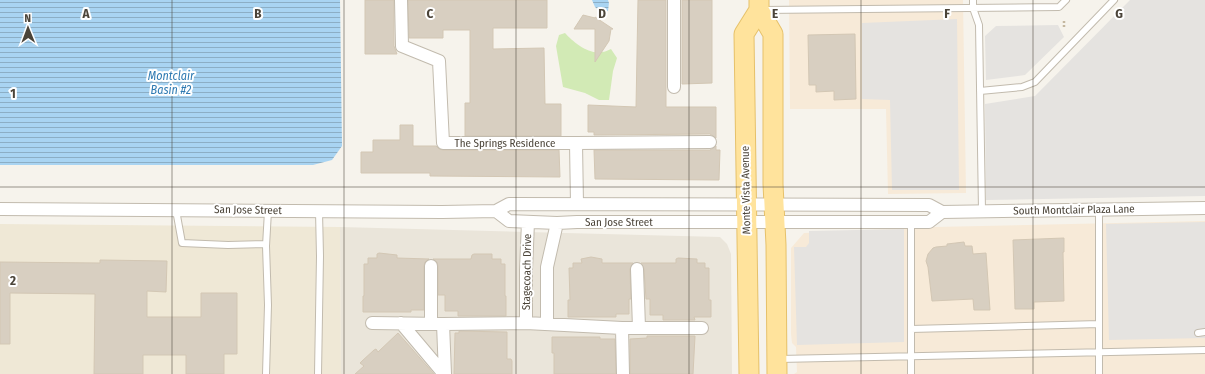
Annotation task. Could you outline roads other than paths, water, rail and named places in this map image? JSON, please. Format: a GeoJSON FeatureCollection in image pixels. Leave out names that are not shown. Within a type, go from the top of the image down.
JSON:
{"type":"FeatureCollection","features":[{"type":"Feature","properties":{"kind":"main road"},"geometry":{"type":"LineString","coordinates":[[759,5],[773,34],[777,367]]}},
{"type":"Feature","properties":{"kind":"main road","name":"Monte Vista Avenue"},"geometry":{"type":"LineString","coordinates":[[749,374],[744,34],[759,5]]}},
{"type":"Feature","properties":{"kind":"street","name":"The Springs Residence"},"geometry":{"type":"LineString","coordinates":[[401,0],[402,46],[439,61],[443,142],[710,142]]}},
{"type":"Feature","properties":{"kind":"street"},"geometry":{"type":"LineString","coordinates":[[674,0],[674,87]]}},
{"type":"Feature","properties":{"kind":"street"},"geometry":{"type":"LineString","coordinates":[[576,143],[577,204]]}},
{"type":"Feature","properties":{"kind":"street","name":"San Jose Street"},"geometry":{"type":"LineString","coordinates":[[0,208],[268,211],[496,211],[510,204],[577,204],[747,214]]}},
{"type":"Feature","properties":{"kind":"street","name":"South Montclair Plaza Lane"},"geometry":{"type":"LineString","coordinates":[[747,214],[774,214],[929,205],[942,212],[1205,208]]}},
{"type":"Feature","properties":{"kind":"street","name":"San Jose Street"},"geometry":{"type":"LineString","coordinates":[[496,211],[509,221],[557,223],[747,214]]}},
{"type":"Feature","properties":{"kind":"street","name":"South Montclair Plaza Lane"},"geometry":{"type":"LineString","coordinates":[[747,214],[929,222],[942,212]]}},
{"type":"Feature","properties":{"kind":"street","name":"Stagecoach Drive"},"geometry":{"type":"LineString","coordinates":[[526,323],[528,222]]}},
{"type":"Feature","properties":{"kind":"street","name":"Stagecoach Drive"},"geometry":{"type":"LineString","coordinates":[[546,324],[547,267],[557,223]]}},
{"type":"Feature","properties":{"kind":"street"},"geometry":{"type":"LineString","coordinates":[[431,266],[444,374]]}},
{"type":"Feature","properties":{"kind":"street"},"geometry":{"type":"LineString","coordinates":[[637,269],[639,328]]}},
{"type":"Feature","properties":{"kind":"street","name":"Stagecoach Drive"},"geometry":{"type":"LineString","coordinates":[[372,323],[526,323],[622,328],[702,328]]}},
{"type":"Feature","properties":{"kind":"street"},"geometry":{"type":"LineString","coordinates":[[400,324],[444,374]]}},
{"type":"Feature","properties":{"kind":"street"},"geometry":{"type":"LineString","coordinates":[[622,328],[623,374]]}},
{"type":"Feature","properties":{"kind":"lane"},"geometry":{"type":"LineString","coordinates":[[973,0],[973,8],[979,25],[982,211]]}},
{"type":"Feature","properties":{"kind":"lane"},"geometry":{"type":"LineString","coordinates":[[759,5],[973,8],[1059,7],[1066,0]]}},
{"type":"Feature","properties":{"kind":"lane"},"geometry":{"type":"LineString","coordinates":[[980,91],[1022,87],[1035,82],[1114,0]]}},
{"type":"Feature","properties":{"kind":"lane"},"geometry":{"type":"LineString","coordinates":[[176,210],[182,244],[266,244]]}},
{"type":"Feature","properties":{"kind":"lane"},"geometry":{"type":"LineString","coordinates":[[1099,210],[1099,374]]}},
{"type":"Feature","properties":{"kind":"lane"},"geometry":{"type":"LineString","coordinates":[[266,374],[268,305],[266,244],[268,211]]}},
{"type":"Feature","properties":{"kind":"lane"},"geometry":{"type":"LineString","coordinates":[[318,374],[320,256],[319,211]]}},
{"type":"Feature","properties":{"kind":"lane"},"geometry":{"type":"LineString","coordinates":[[911,222],[911,374]]}},
{"type":"Feature","properties":{"kind":"lane"},"geometry":{"type":"LineString","coordinates":[[911,329],[1099,324]]}},
{"type":"Feature","properties":{"kind":"lane"},"geometry":{"type":"LineString","coordinates":[[777,367],[911,356],[1205,350]]}},
{"type":"Feature","properties":{"kind":"water","name":"Montclair Basin #2"},"geometry":{"type":"Polygon","coordinates":[[[0,0],[340,0],[342,146],[332,160],[313,165],[0,165],[0,0]]]}},
{"type":"Feature","properties":{"kind":"water"},"geometry":{"type":"Polygon","coordinates":[[[592,0],[608,0],[608,11],[601,12],[595,7],[592,0]]]}}]}
